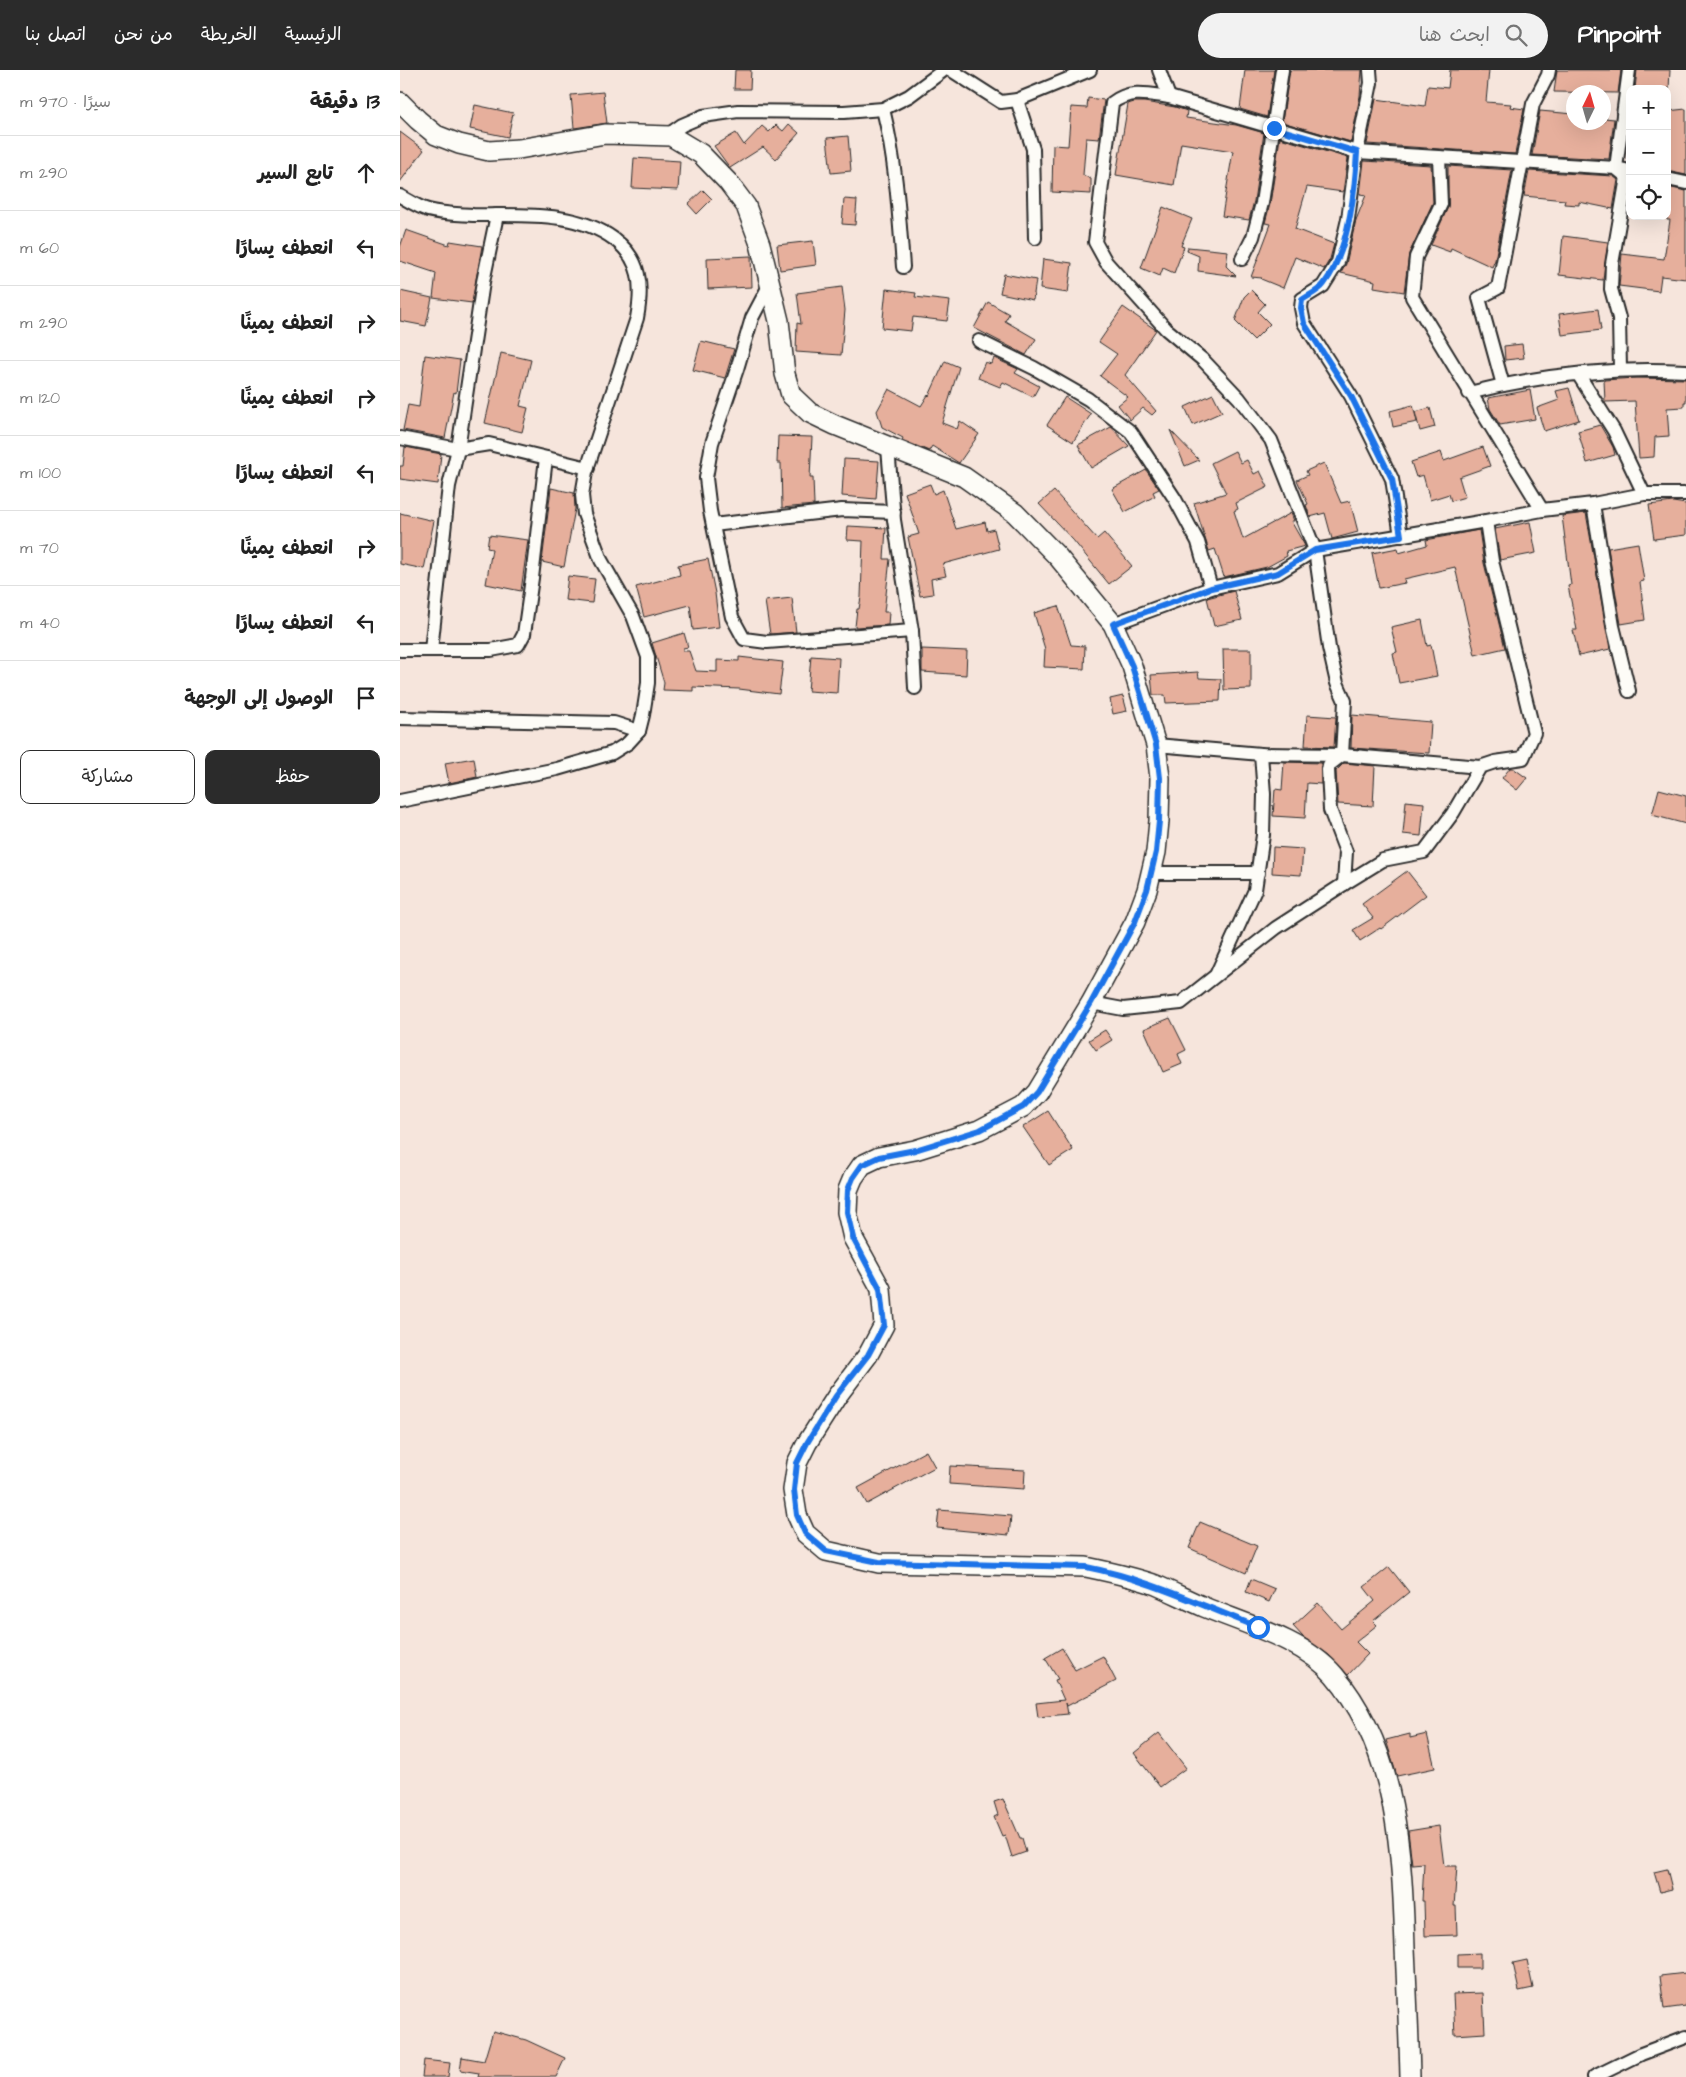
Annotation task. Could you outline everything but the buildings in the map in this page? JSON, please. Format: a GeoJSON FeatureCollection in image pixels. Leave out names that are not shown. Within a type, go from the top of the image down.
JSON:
{"type":"FeatureCollection","features":[{"type":"Feature","properties":{"kind":"main road"},"geometry":{"type":"LineString","coordinates":[[400,102],[436,135],[459,144],[488,151],[519,150],[605,134],[671,136],[701,154],[728,182],[746,206],[760,244],[779,321],[785,374],[791,395],[810,413],[888,448],[964,477],[1015,513],[1058,557],[1113,624],[1132,666],[1156,745],[1160,778],[1159,821],[1156,852],[1147,890],[1135,922],[1091,1003],[1037,1092],[1023,1107],[980,1130],[915,1150],[879,1157],[862,1165],[853,1178],[848,1190],[847,1212],[853,1238],[880,1289],[884,1325],[868,1355],[836,1396],[797,1463],[794,1490],[797,1515],[805,1533],[826,1551],[879,1562],[1086,1567],[1114,1572],[1155,1585],[1204,1607],[1258,1627],[1302,1648],[1333,1674],[1358,1711],[1371,1736],[1384,1772],[1396,1823],[1402,1868],[1410,2077]]}},
{"type":"Feature","properties":{"kind":"street"},"geometry":{"type":"LineString","coordinates":[[665,137],[703,116],[738,111],[844,112],[883,109],[909,96],[944,70]]}},
{"type":"Feature","properties":{"kind":"street"},"geometry":{"type":"LineString","coordinates":[[951,70],[1001,102],[1017,100],[1090,70]]}},
{"type":"Feature","properties":{"kind":"street"},"geometry":{"type":"LineString","coordinates":[[1160,70],[1169,97]]}},
{"type":"Feature","properties":{"kind":"street"},"geometry":{"type":"LineString","coordinates":[[1242,258],[1253,237],[1262,202],[1282,70]]}},
{"type":"Feature","properties":{"kind":"street"},"geometry":{"type":"LineString","coordinates":[[1370,70],[1371,83],[1357,152],[1348,219],[1338,262],[1323,286],[1302,300],[1301,308],[1304,323],[1351,396],[1392,479],[1401,536]]}},
{"type":"Feature","properties":{"kind":"street"},"geometry":{"type":"LineString","coordinates":[[1502,384],[1478,298],[1498,288],[1533,104],[1549,70]]}},
{"type":"Feature","properties":{"kind":"street"},"geometry":{"type":"LineString","coordinates":[[1616,168],[1629,70]]}},
{"type":"Feature","properties":{"kind":"street"},"geometry":{"type":"LineString","coordinates":[[1344,884],[1346,852],[1330,810],[1328,770],[1329,766],[1342,755],[1345,701],[1337,683],[1329,648],[1315,550],[1270,440],[1239,398],[1203,360],[1166,329],[1106,262],[1095,242],[1112,103],[1120,97],[1134,93],[1169,97],[1357,152],[1439,156],[1626,170]]}},
{"type":"Feature","properties":{"kind":"street"},"geometry":{"type":"LineString","coordinates":[[1017,100],[1033,149],[1035,238]]}},
{"type":"Feature","properties":{"kind":"street"},"geometry":{"type":"LineString","coordinates":[[883,109],[897,184],[903,267]]}},
{"type":"Feature","properties":{"kind":"street"},"geometry":{"type":"LineString","coordinates":[[1439,156],[1440,204],[1416,257],[1412,298],[1542,510]]}},
{"type":"Feature","properties":{"kind":"street"},"geometry":{"type":"LineString","coordinates":[[1616,168],[1627,177],[1612,264],[1611,289],[1619,318],[1620,369]]}},
{"type":"Feature","properties":{"kind":"street"},"geometry":{"type":"LineString","coordinates":[[1671,180],[1686,183]]}},
{"type":"Feature","properties":{"kind":"street"},"geometry":{"type":"LineString","coordinates":[[400,196],[427,210],[455,214],[556,217],[576,220],[601,230],[624,247],[635,266],[640,280],[641,296],[637,318],[588,468],[582,495],[584,514],[601,560],[633,616],[648,657],[648,683],[644,715],[638,731],[628,744],[612,753],[557,769],[400,802]]}},
{"type":"Feature","properties":{"kind":"street"},"geometry":{"type":"LineString","coordinates":[[431,650],[449,486],[458,449],[483,282],[497,215]]}},
{"type":"Feature","properties":{"kind":"street"},"geometry":{"type":"LineString","coordinates":[[770,284],[752,318],[712,443],[706,478],[713,525],[732,617],[744,639],[767,642],[912,632]]}},
{"type":"Feature","properties":{"kind":"street"},"geometry":{"type":"LineString","coordinates":[[979,341],[1034,368],[1080,395],[1131,432],[1175,500],[1198,542],[1211,588]]}},
{"type":"Feature","properties":{"kind":"street"},"geometry":{"type":"LineString","coordinates":[[1470,393],[1502,384],[1620,369],[1686,370]]}},
{"type":"Feature","properties":{"kind":"street"},"geometry":{"type":"LineString","coordinates":[[1578,374],[1614,431],[1644,494]]}},
{"type":"Feature","properties":{"kind":"street"},"geometry":{"type":"LineString","coordinates":[[400,438],[458,449],[489,444],[588,468]]}},
{"type":"Feature","properties":{"kind":"street"},"geometry":{"type":"LineString","coordinates":[[888,448],[894,512],[912,632],[915,688]]}},
{"type":"Feature","properties":{"kind":"street"},"geometry":{"type":"LineString","coordinates":[[400,650],[491,650],[518,645],[524,634],[527,615],[546,458]]}},
{"type":"Feature","properties":{"kind":"street"},"geometry":{"type":"LineString","coordinates":[[1113,624],[1211,588],[1278,573],[1315,550],[1644,494],[1686,494]]}},
{"type":"Feature","properties":{"kind":"street"},"geometry":{"type":"LineString","coordinates":[[1593,504],[1613,626],[1629,692]]}},
{"type":"Feature","properties":{"kind":"street"},"geometry":{"type":"LineString","coordinates":[[713,525],[842,510],[894,512]]}},
{"type":"Feature","properties":{"kind":"street"},"geometry":{"type":"LineString","coordinates":[[1156,745],[1261,754],[1342,755],[1480,767],[1495,762],[1523,758],[1534,733],[1492,560],[1486,521]]}},
{"type":"Feature","properties":{"kind":"street"},"geometry":{"type":"LineString","coordinates":[[400,718],[614,723],[638,731]]}},
{"type":"Feature","properties":{"kind":"street"},"geometry":{"type":"LineString","coordinates":[[1216,976],[1255,890],[1262,835],[1264,794],[1261,754]]}},
{"type":"Feature","properties":{"kind":"street"},"geometry":{"type":"LineString","coordinates":[[1091,1003],[1123,1009],[1180,1003],[1276,928],[1344,884],[1383,860],[1424,852],[1453,813],[1480,767]]}},
{"type":"Feature","properties":{"kind":"street"},"geometry":{"type":"LineString","coordinates":[[1151,873],[1258,872]]}},
{"type":"Feature","properties":{"kind":"street"},"geometry":{"type":"LineString","coordinates":[[1594,2077],[1641,2054],[1686,2037]]}},
{"type":"Feature","properties":{"kind":"route"},"geometry":{"type":"LineString","coordinates":[[1258,1627],[1204,1607],[1155,1585],[1114,1572],[1086,1567],[879,1562],[826,1551],[805,1533],[797,1515],[794,1490],[797,1463],[807,1443],[836,1396],[868,1355],[884,1325],[880,1289],[869,1265],[853,1238],[847,1212],[848,1190],[853,1178],[862,1165],[879,1157],[915,1150],[980,1130],[1023,1107],[1037,1092],[1091,1003],[1135,922],[1147,890],[1156,852],[1159,821],[1160,778],[1156,745],[1132,666],[1113,624],[1211,588],[1278,573],[1315,550],[1401,536],[1392,479],[1351,396],[1304,323],[1301,308],[1302,300],[1323,286],[1338,262],[1348,219],[1356,171],[1357,152],[1274,128]]}}]}
